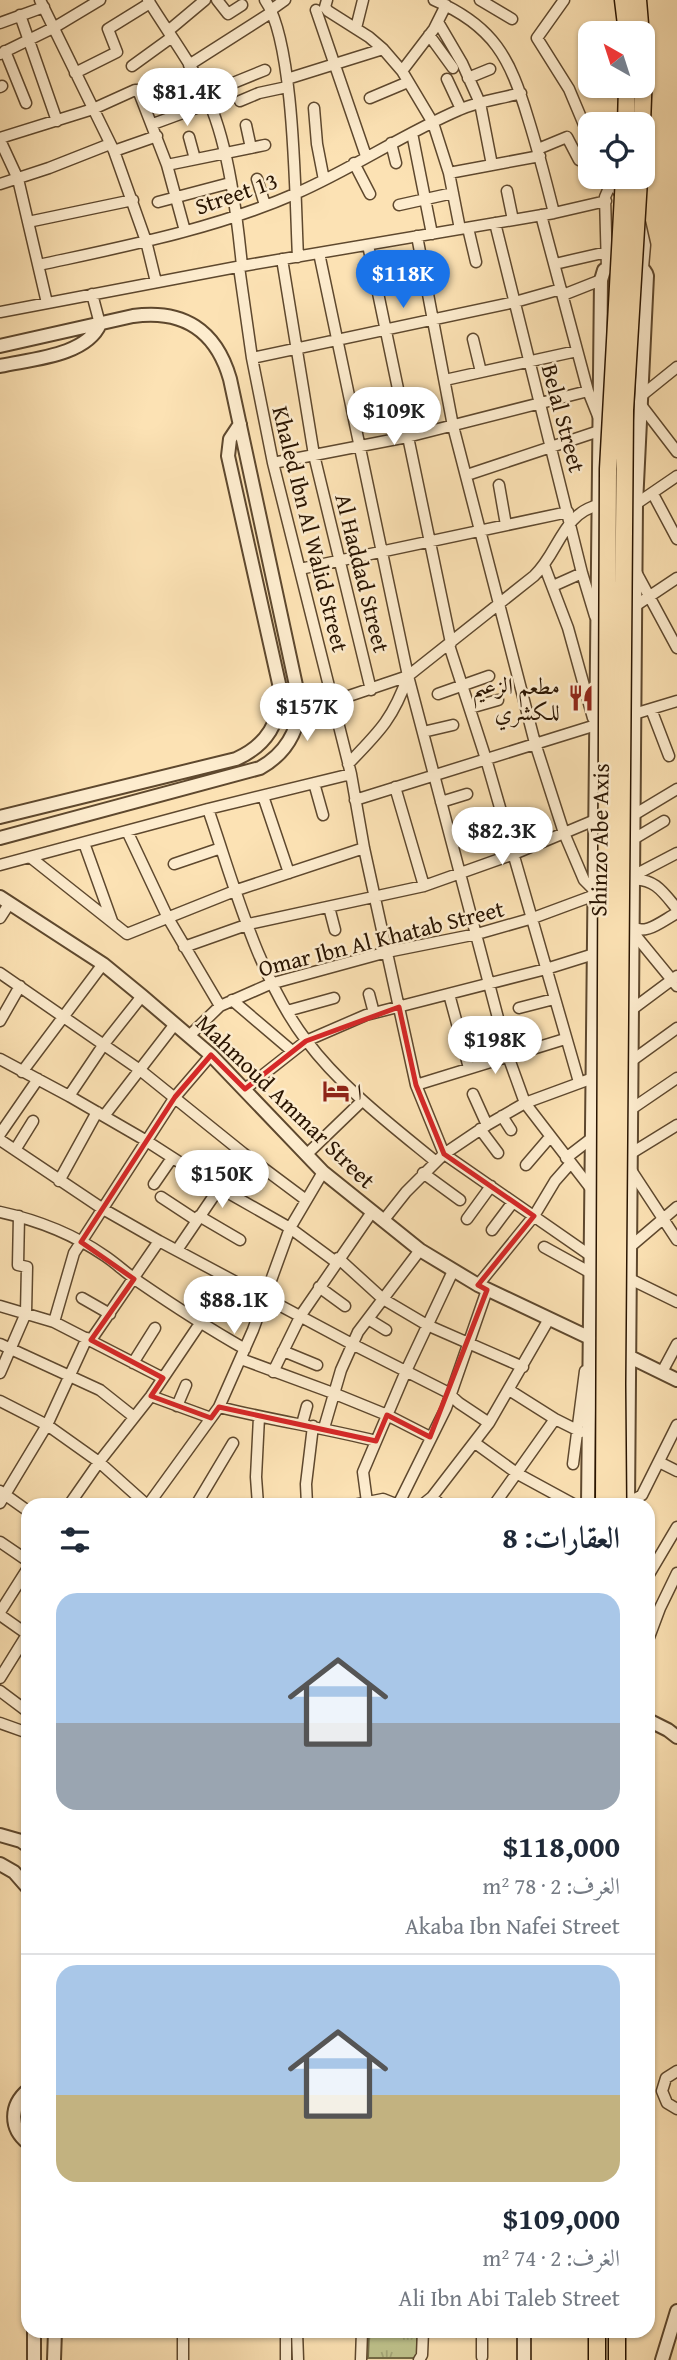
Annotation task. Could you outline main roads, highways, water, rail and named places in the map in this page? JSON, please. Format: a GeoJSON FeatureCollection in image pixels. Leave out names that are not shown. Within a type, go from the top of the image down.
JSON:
{"type":"FeatureCollection","features":[{"type":"Feature","properties":{"kind":"main road"},"geometry":{"type":"LineString","coordinates":[[623,0],[626,21]]}},
{"type":"Feature","properties":{"kind":"main road"},"geometry":{"type":"LineString","coordinates":[[638,0],[644,72],[642,112]]}},
{"type":"Feature","properties":{"kind":"main road","name":"Shinzo Abe Axis"},"geometry":{"type":"LineString","coordinates":[[604,1498],[608,469],[624,189]]}},
{"type":"Feature","properties":{"kind":"main road","name":"Shinzo Abe Axis"},"geometry":{"type":"LineString","coordinates":[[625,189],[617,1370],[625,1498]]}},
{"type":"Feature","properties":{"kind":"main road"},"geometry":{"type":"LineString","coordinates":[[597,2338],[597,2360]]}},
{"type":"Feature","properties":{"kind":"main road"},"geometry":{"type":"LineString","coordinates":[[617,2338],[617,2360]]}},
{"type":"Feature","properties":{"kind":"place","name":"مطعم الزعيم للكشري"},"geometry":{"type":"Point","coordinates":[581,698]}},
{"type":"Feature","properties":{"kind":"place","name":"ا"},"geometry":{"type":"Point","coordinates":[336,1091]}}]}
